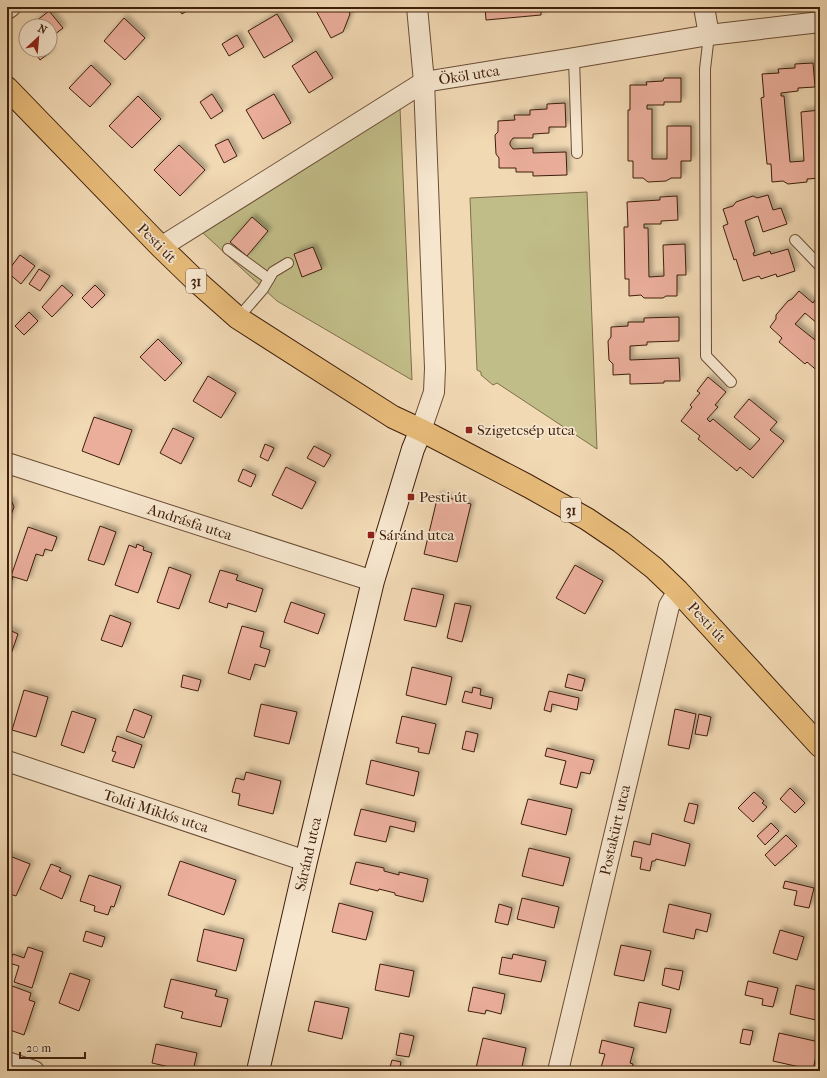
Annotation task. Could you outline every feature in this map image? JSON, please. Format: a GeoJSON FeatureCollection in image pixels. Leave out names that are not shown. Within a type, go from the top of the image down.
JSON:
{"type":"FeatureCollection","features":[{"type":"Feature","properties":{"kind":"main road","name":"Pesti út"},"geometry":{"type":"LineString","coordinates":[[7,88],[194,280],[238,318],[394,417],[528,486],[587,519],[621,542],[654,568],[678,591],[820,746]]}},
{"type":"Feature","properties":{"kind":"street"},"geometry":{"type":"LineString","coordinates":[[417,7],[424,82],[435,368],[434,392],[421,430]]}},
{"type":"Feature","properties":{"kind":"street"},"geometry":{"type":"LineString","coordinates":[[704,7],[709,35]]}},
{"type":"Feature","properties":{"kind":"street","name":"Ököl utca"},"geometry":{"type":"LineString","coordinates":[[161,247],[424,82],[709,35],[820,22]]}},
{"type":"Feature","properties":{"kind":"street","name":"Sáránd utca"},"geometry":{"type":"LineString","coordinates":[[258,1071],[306,861],[373,581],[421,430]]}},
{"type":"Feature","properties":{"kind":"street","name":"Andrásfa utca"},"geometry":{"type":"LineString","coordinates":[[7,463],[373,581]]}},
{"type":"Feature","properties":{"kind":"street","name":"Postakürt utca"},"geometry":{"type":"LineString","coordinates":[[558,1071],[669,606],[678,591]]}},
{"type":"Feature","properties":{"kind":"street","name":"Toldi Miklós utca"},"geometry":{"type":"LineString","coordinates":[[7,761],[306,861]]}},
{"type":"Feature","properties":{"kind":"street"},"geometry":{"type":"LineString","coordinates":[[7,1062],[34,1071]]}},
{"type":"Feature","properties":{"kind":"lane"},"geometry":{"type":"LineString","coordinates":[[709,35],[705,69],[706,356],[731,382]]}},
{"type":"Feature","properties":{"kind":"lane"},"geometry":{"type":"LineString","coordinates":[[574,58],[577,153]]}},
{"type":"Feature","properties":{"kind":"lane"},"geometry":{"type":"LineString","coordinates":[[796,240],[820,266]]}},
{"type":"Feature","properties":{"kind":"lane"},"geometry":{"type":"LineString","coordinates":[[228,249],[269,279]]}},
{"type":"Feature","properties":{"kind":"lane"},"geometry":{"type":"LineString","coordinates":[[238,318],[263,289],[273,272],[288,263]]}},
{"type":"Feature","properties":{"kind":"shaded area"},"geometry":{"type":"Polygon","coordinates":[[[400,108],[412,380],[277,301],[203,233],[400,108]]]}},
{"type":"Feature","properties":{"kind":"shaded area"},"geometry":{"type":"Polygon","coordinates":[[[587,192],[597,449],[497,383],[493,385],[481,375],[481,372],[477,370],[470,198],[587,192]]]}},
{"type":"Feature","properties":{"kind":"building"},"geometry":{"type":"Polygon","coordinates":[[[177,7],[193,7],[182,14],[177,7]]]}},
{"type":"Feature","properties":{"kind":"building"},"geometry":{"type":"Polygon","coordinates":[[[314,7],[347,7],[350,14],[343,32],[331,38],[314,7]]]}},
{"type":"Feature","properties":{"kind":"building"},"geometry":{"type":"Polygon","coordinates":[[[485,7],[541,7],[541,15],[486,20],[485,7]]]}},
{"type":"Feature","properties":{"kind":"building"},"geometry":{"type":"Polygon","coordinates":[[[597,7],[621,7],[598,10],[597,7]]]}},
{"type":"Feature","properties":{"kind":"building"},"geometry":{"type":"Polygon","coordinates":[[[49,11],[55,18],[40,18],[49,11]]]}},
{"type":"Feature","properties":{"kind":"building"},"geometry":{"type":"Polygon","coordinates":[[[277,14],[293,41],[264,58],[248,31],[277,14]]]}},
{"type":"Feature","properties":{"kind":"building"},"geometry":{"type":"Polygon","coordinates":[[[124,18],[145,38],[125,60],[104,41],[124,18]]]}},
{"type":"Feature","properties":{"kind":"building"},"geometry":{"type":"Polygon","coordinates":[[[58,22],[63,28],[58,32],[58,22]]]}},
{"type":"Feature","properties":{"kind":"building"},"geometry":{"type":"Polygon","coordinates":[[[237,35],[244,47],[229,56],[222,44],[237,35]]]}},
{"type":"Feature","properties":{"kind":"building"},"geometry":{"type":"Polygon","coordinates":[[[316,51],[333,78],[309,93],[292,66],[316,51]]]}},
{"type":"Feature","properties":{"kind":"building"},"geometry":{"type":"Polygon","coordinates":[[[813,63],[815,87],[798,88],[798,91],[781,93],[781,96],[784,96],[790,162],[804,161],[801,112],[820,110],[820,161],[818,161],[820,178],[807,179],[807,182],[788,184],[783,181],[772,182],[771,164],[767,164],[761,98],[764,97],[762,74],[779,73],[778,69],[795,68],[795,64],[813,63]]]}},
{"type":"Feature","properties":{"kind":"building"},"geometry":{"type":"Polygon","coordinates":[[[91,65],[111,84],[90,107],[69,88],[91,65]]]}},
{"type":"Feature","properties":{"kind":"building"},"geometry":{"type":"Polygon","coordinates":[[[664,78],[681,78],[681,102],[664,102],[664,105],[647,105],[647,109],[652,109],[652,159],[667,159],[667,126],[691,126],[691,161],[681,161],[681,178],[671,178],[666,181],[648,182],[643,178],[633,178],[633,161],[628,161],[628,110],[630,110],[630,85],[647,85],[646,82],[663,81],[664,78]]]}},
{"type":"Feature","properties":{"kind":"building"},"geometry":{"type":"Polygon","coordinates":[[[212,94],[223,111],[211,119],[200,102],[212,94]]]}},
{"type":"Feature","properties":{"kind":"building"},"geometry":{"type":"Polygon","coordinates":[[[274,94],[291,123],[263,139],[246,110],[274,94]]]}},
{"type":"Feature","properties":{"kind":"building"},"geometry":{"type":"Polygon","coordinates":[[[138,96],[161,119],[132,148],[109,126],[138,96]]]}},
{"type":"Feature","properties":{"kind":"building"},"geometry":{"type":"Polygon","coordinates":[[[565,103],[566,127],[549,127],[549,133],[533,134],[533,138],[513,138],[510,145],[513,149],[533,148],[533,153],[566,152],[567,175],[533,176],[533,172],[516,172],[516,168],[499,168],[499,158],[496,154],[495,135],[498,132],[498,121],[515,120],[514,115],[530,115],[530,110],[547,109],[547,104],[565,103]]]}},
{"type":"Feature","properties":{"kind":"building"},"geometry":{"type":"Polygon","coordinates":[[[228,139],[237,156],[224,163],[215,145],[228,139]]]}},
{"type":"Feature","properties":{"kind":"building"},"geometry":{"type":"Polygon","coordinates":[[[179,145],[205,170],[180,196],[154,170],[179,145]]]}},
{"type":"Feature","properties":{"kind":"building"},"geometry":{"type":"Polygon","coordinates":[[[768,195],[773,210],[781,208],[787,224],[763,232],[758,216],[745,221],[755,252],[753,253],[754,256],[770,251],[771,254],[788,249],[795,271],[777,277],[776,274],[761,279],[759,276],[743,281],[736,259],[734,260],[723,226],[728,224],[723,209],[733,206],[736,202],[753,196],[757,198],[768,195]]]}},
{"type":"Feature","properties":{"kind":"building"},"geometry":{"type":"Polygon","coordinates":[[[677,196],[678,220],[661,221],[661,224],[644,224],[644,228],[648,228],[649,277],[664,276],[663,245],[685,244],[686,275],[677,275],[677,296],[644,298],[641,295],[629,296],[629,279],[625,279],[624,227],[628,227],[627,202],[660,200],[660,197],[677,196]]]}},
{"type":"Feature","properties":{"kind":"building"},"geometry":{"type":"Polygon","coordinates":[[[252,217],[268,231],[247,256],[230,242],[252,217]]]}},
{"type":"Feature","properties":{"kind":"building"},"geometry":{"type":"Polygon","coordinates":[[[313,247],[322,269],[302,277],[294,254],[313,247]]]}},
{"type":"Feature","properties":{"kind":"building"},"geometry":{"type":"Polygon","coordinates":[[[20,255],[35,266],[21,284],[7,272],[20,255]]]}},
{"type":"Feature","properties":{"kind":"building"},"geometry":{"type":"Polygon","coordinates":[[[39,269],[50,276],[40,291],[29,284],[39,269]]]}},
{"type":"Feature","properties":{"kind":"building"},"geometry":{"type":"Polygon","coordinates":[[[62,285],[73,295],[52,317],[42,307],[62,285]]]}},
{"type":"Feature","properties":{"kind":"building"},"geometry":{"type":"Polygon","coordinates":[[[95,285],[105,295],[92,308],[82,298],[95,285]]]}},
{"type":"Feature","properties":{"kind":"building"},"geometry":{"type":"Polygon","coordinates":[[[799,291],[813,303],[818,296],[820,297],[820,321],[818,324],[805,313],[795,324],[820,344],[818,348],[820,350],[820,373],[807,362],[805,364],[779,342],[782,338],[770,327],[776,319],[776,315],[799,291]]]}},
{"type":"Feature","properties":{"kind":"building"},"geometry":{"type":"Polygon","coordinates":[[[29,312],[38,321],[24,335],[15,326],[29,312]]]}},
{"type":"Feature","properties":{"kind":"building"},"geometry":{"type":"Polygon","coordinates":[[[679,317],[679,341],[647,342],[647,345],[630,346],[630,360],[679,358],[680,381],[630,384],[630,374],[613,375],[613,364],[609,360],[608,341],[611,337],[611,327],[628,326],[628,322],[644,322],[644,318],[679,317]]]}},
{"type":"Feature","properties":{"kind":"building"},"geometry":{"type":"Polygon","coordinates":[[[158,339],[182,363],[165,381],[140,357],[158,339]]]}},
{"type":"Feature","properties":{"kind":"building"},"geometry":{"type":"Polygon","coordinates":[[[208,376],[236,393],[221,418],[193,401],[208,376]]]}},
{"type":"Feature","properties":{"kind":"building"},"geometry":{"type":"Polygon","coordinates":[[[708,377],[726,392],[715,405],[718,407],[707,419],[710,422],[713,419],[750,450],[760,439],[734,417],[749,399],[777,422],[770,430],[784,441],[753,478],[740,467],[737,471],[698,439],[700,436],[681,421],[692,407],[690,405],[700,393],[697,391],[708,377]]]}},
{"type":"Feature","properties":{"kind":"building"},"geometry":{"type":"Polygon","coordinates":[[[94,417],[132,430],[119,465],[82,451],[94,417]]]}},
{"type":"Feature","properties":{"kind":"building"},"geometry":{"type":"Polygon","coordinates":[[[173,428],[194,438],[181,464],[160,453],[173,428]]]}},
{"type":"Feature","properties":{"kind":"building"},"geometry":{"type":"Polygon","coordinates":[[[265,444],[274,448],[268,461],[260,457],[265,444]]]}},
{"type":"Feature","properties":{"kind":"building"},"geometry":{"type":"Polygon","coordinates":[[[314,446],[331,455],[324,467],[307,458],[314,446]]]}},
{"type":"Feature","properties":{"kind":"building"},"geometry":{"type":"Polygon","coordinates":[[[286,467],[316,482],[302,509],[272,495],[286,467]]]}},
{"type":"Feature","properties":{"kind":"building"},"geometry":{"type":"Polygon","coordinates":[[[243,469],[256,475],[251,487],[238,481],[243,469]]]}},
{"type":"Feature","properties":{"kind":"building"},"geometry":{"type":"Polygon","coordinates":[[[438,495],[471,504],[457,562],[424,554],[438,495]]]}},
{"type":"Feature","properties":{"kind":"building"},"geometry":{"type":"Polygon","coordinates":[[[7,500],[12,502],[14,507],[7,525],[7,500]]]}},
{"type":"Feature","properties":{"kind":"building"},"geometry":{"type":"Polygon","coordinates":[[[100,526],[116,532],[104,565],[88,560],[100,526]]]}},
{"type":"Feature","properties":{"kind":"building"},"geometry":{"type":"Polygon","coordinates":[[[28,527],[57,537],[52,551],[45,549],[43,556],[36,554],[27,581],[11,576],[28,527]]]}},
{"type":"Feature","properties":{"kind":"building"},"geometry":{"type":"Polygon","coordinates":[[[137,544],[144,547],[143,550],[152,553],[138,593],[115,585],[129,545],[136,548],[137,544]]]}},
{"type":"Feature","properties":{"kind":"building"},"geometry":{"type":"Polygon","coordinates":[[[575,565],[603,581],[585,614],[556,598],[575,565]]]}},
{"type":"Feature","properties":{"kind":"building"},"geometry":{"type":"Polygon","coordinates":[[[169,567],[191,575],[179,609],[157,602],[169,567]]]}},
{"type":"Feature","properties":{"kind":"building"},"geometry":{"type":"Polygon","coordinates":[[[220,570],[238,575],[236,580],[263,589],[256,612],[228,603],[227,608],[209,602],[220,570]]]}},
{"type":"Feature","properties":{"kind":"building"},"geometry":{"type":"Polygon","coordinates":[[[7,575],[13,577],[7,593],[7,575]]]}},
{"type":"Feature","properties":{"kind":"building"},"geometry":{"type":"Polygon","coordinates":[[[412,588],[444,595],[436,627],[404,620],[412,588]]]}},
{"type":"Feature","properties":{"kind":"building"},"geometry":{"type":"Polygon","coordinates":[[[291,602],[325,614],[318,634],[284,622],[291,602]]]}},
{"type":"Feature","properties":{"kind":"building"},"geometry":{"type":"Polygon","coordinates":[[[455,603],[471,606],[462,642],[447,638],[455,603]]]}},
{"type":"Feature","properties":{"kind":"building"},"geometry":{"type":"Polygon","coordinates":[[[110,615],[131,623],[122,647],[101,640],[110,615]]]}},
{"type":"Feature","properties":{"kind":"building"},"geometry":{"type":"Polygon","coordinates":[[[242,626],[264,632],[260,647],[270,650],[265,667],[255,664],[250,680],[228,673],[242,626]]]}},
{"type":"Feature","properties":{"kind":"building"},"geometry":{"type":"Polygon","coordinates":[[[7,629],[18,634],[11,654],[7,652],[7,629]]]}},
{"type":"Feature","properties":{"kind":"building"},"geometry":{"type":"Polygon","coordinates":[[[412,667],[452,677],[446,705],[406,695],[412,667]]]}},
{"type":"Feature","properties":{"kind":"building"},"geometry":{"type":"Polygon","coordinates":[[[568,674],[585,679],[582,691],[565,687],[568,674]]]}},
{"type":"Feature","properties":{"kind":"building"},"geometry":{"type":"Polygon","coordinates":[[[183,675],[201,680],[198,691],[181,687],[183,675]]]}},
{"type":"Feature","properties":{"kind":"building"},"geometry":{"type":"Polygon","coordinates":[[[473,687],[481,689],[480,695],[493,698],[491,709],[462,702],[465,691],[472,693],[473,687]]]}},
{"type":"Feature","properties":{"kind":"building"},"geometry":{"type":"Polygon","coordinates":[[[24,690],[48,697],[36,737],[12,730],[24,690]]]}},
{"type":"Feature","properties":{"kind":"building"},"geometry":{"type":"Polygon","coordinates":[[[549,691],[579,698],[577,710],[552,704],[551,712],[544,710],[549,691]]]}},
{"type":"Feature","properties":{"kind":"building"},"geometry":{"type":"Polygon","coordinates":[[[261,704],[297,712],[289,744],[254,736],[261,704]]]}},
{"type":"Feature","properties":{"kind":"building"},"geometry":{"type":"Polygon","coordinates":[[[134,709],[152,716],[144,738],[126,731],[134,709]]]}},
{"type":"Feature","properties":{"kind":"building"},"geometry":{"type":"Polygon","coordinates":[[[675,709],[696,714],[689,749],[668,745],[675,709]]]}},
{"type":"Feature","properties":{"kind":"building"},"geometry":{"type":"Polygon","coordinates":[[[72,711],[96,719],[84,753],[61,745],[72,711]]]}},
{"type":"Feature","properties":{"kind":"building"},"geometry":{"type":"Polygon","coordinates":[[[699,714],[711,717],[707,736],[695,734],[699,714]]]}},
{"type":"Feature","properties":{"kind":"building"},"geometry":{"type":"Polygon","coordinates":[[[402,716],[436,724],[429,754],[418,752],[419,748],[396,743],[402,716]]]}},
{"type":"Feature","properties":{"kind":"building"},"geometry":{"type":"Polygon","coordinates":[[[466,731],[478,734],[474,752],[462,749],[466,731]]]}},
{"type":"Feature","properties":{"kind":"building"},"geometry":{"type":"Polygon","coordinates":[[[117,736],[142,745],[134,768],[112,761],[116,752],[112,751],[117,736]]]}},
{"type":"Feature","properties":{"kind":"building"},"geometry":{"type":"Polygon","coordinates":[[[547,748],[594,760],[590,774],[581,772],[577,788],[560,784],[566,761],[545,756],[547,748]]]}},
{"type":"Feature","properties":{"kind":"building"},"geometry":{"type":"Polygon","coordinates":[[[371,760],[419,772],[414,796],[366,784],[371,760]]]}},
{"type":"Feature","properties":{"kind":"building"},"geometry":{"type":"Polygon","coordinates":[[[246,772],[281,781],[273,814],[238,805],[240,794],[232,792],[236,778],[244,780],[246,772]]]}},
{"type":"Feature","properties":{"kind":"building"},"geometry":{"type":"Polygon","coordinates":[[[790,788],[805,803],[795,813],[780,799],[790,788]]]}},
{"type":"Feature","properties":{"kind":"building"},"geometry":{"type":"Polygon","coordinates":[[[754,792],[764,801],[762,803],[767,807],[753,822],[738,808],[754,792]]]}},
{"type":"Feature","properties":{"kind":"building"},"geometry":{"type":"Polygon","coordinates":[[[528,799],[572,809],[566,835],[521,824],[528,799]]]}},
{"type":"Feature","properties":{"kind":"building"},"geometry":{"type":"Polygon","coordinates":[[[689,803],[698,805],[694,824],[684,821],[689,803]]]}},
{"type":"Feature","properties":{"kind":"building"},"geometry":{"type":"Polygon","coordinates":[[[361,809],[416,822],[414,832],[390,826],[386,842],[354,835],[361,809]]]}},
{"type":"Feature","properties":{"kind":"building"},"geometry":{"type":"Polygon","coordinates":[[[771,823],[779,831],[765,845],[757,836],[771,823]]]}},
{"type":"Feature","properties":{"kind":"building"},"geometry":{"type":"Polygon","coordinates":[[[652,833],[690,844],[685,866],[656,859],[655,861],[652,861],[650,871],[640,869],[642,858],[631,856],[634,841],[650,845],[652,833]]]}},
{"type":"Feature","properties":{"kind":"building"},"geometry":{"type":"Polygon","coordinates":[[[786,835],[797,846],[775,866],[765,855],[786,835]]]}},
{"type":"Feature","properties":{"kind":"building"},"geometry":{"type":"Polygon","coordinates":[[[529,848],[570,858],[563,886],[522,876],[529,848]]]}},
{"type":"Feature","properties":{"kind":"building"},"geometry":{"type":"Polygon","coordinates":[[[7,855],[30,864],[16,896],[7,893],[7,855]]]}},
{"type":"Feature","properties":{"kind":"building"},"geometry":{"type":"Polygon","coordinates":[[[180,861],[236,880],[224,915],[168,895],[180,861]]]}},
{"type":"Feature","properties":{"kind":"building"},"geometry":{"type":"Polygon","coordinates":[[[356,862],[384,868],[384,871],[399,875],[399,872],[428,879],[423,902],[395,895],[395,893],[379,889],[378,891],[350,884],[356,862]]]}},
{"type":"Feature","properties":{"kind":"building"},"geometry":{"type":"Polygon","coordinates":[[[51,864],[61,868],[59,871],[71,876],[62,899],[40,889],[51,864]]]}},
{"type":"Feature","properties":{"kind":"building"},"geometry":{"type":"Polygon","coordinates":[[[89,875],[121,886],[114,907],[111,906],[108,915],[94,911],[95,906],[80,901],[89,875]]]}},
{"type":"Feature","properties":{"kind":"building"},"geometry":{"type":"Polygon","coordinates":[[[785,881],[814,888],[809,908],[794,905],[797,891],[783,888],[785,881]]]}},
{"type":"Feature","properties":{"kind":"building"},"geometry":{"type":"Polygon","coordinates":[[[522,898],[559,907],[554,928],[517,919],[522,898]]]}},
{"type":"Feature","properties":{"kind":"building"},"geometry":{"type":"Polygon","coordinates":[[[339,903],[373,912],[366,940],[332,932],[339,903]]]}},
{"type":"Feature","properties":{"kind":"building"},"geometry":{"type":"Polygon","coordinates":[[[499,904],[512,908],[508,925],[495,922],[499,904]]]}},
{"type":"Feature","properties":{"kind":"building"},"geometry":{"type":"Polygon","coordinates":[[[669,904],[711,914],[707,932],[696,929],[694,939],[663,932],[669,904]]]}},
{"type":"Feature","properties":{"kind":"building"},"geometry":{"type":"Polygon","coordinates":[[[204,929],[244,939],[236,971],[197,961],[204,929]]]}},
{"type":"Feature","properties":{"kind":"building"},"geometry":{"type":"Polygon","coordinates":[[[780,930],[804,937],[797,960],[773,953],[780,930]]]}},
{"type":"Feature","properties":{"kind":"building"},"geometry":{"type":"Polygon","coordinates":[[[86,931],[105,937],[102,947],[83,941],[86,931]]]}},
{"type":"Feature","properties":{"kind":"building"},"geometry":{"type":"Polygon","coordinates":[[[621,945],[651,951],[644,981],[614,975],[621,945]]]}},
{"type":"Feature","properties":{"kind":"building"},"geometry":{"type":"Polygon","coordinates":[[[28,947],[43,952],[32,988],[14,982],[19,966],[9,963],[13,954],[24,958],[28,947]]]}},
{"type":"Feature","properties":{"kind":"building"},"geometry":{"type":"Polygon","coordinates":[[[513,954],[546,961],[541,982],[499,974],[502,957],[512,959],[513,954]]]}},
{"type":"Feature","properties":{"kind":"building"},"geometry":{"type":"Polygon","coordinates":[[[380,964],[414,971],[409,997],[375,990],[380,964]]]}},
{"type":"Feature","properties":{"kind":"building"},"geometry":{"type":"Polygon","coordinates":[[[665,968],[683,971],[679,990],[662,985],[665,968]]]}},
{"type":"Feature","properties":{"kind":"building"},"geometry":{"type":"Polygon","coordinates":[[[70,973],[90,980],[79,1011],[59,1003],[70,973]]]}},
{"type":"Feature","properties":{"kind":"building"},"geometry":{"type":"Polygon","coordinates":[[[171,979],[217,990],[215,996],[228,999],[221,1027],[181,1018],[183,1012],[164,1007],[171,979]]]}},
{"type":"Feature","properties":{"kind":"building"},"geometry":{"type":"Polygon","coordinates":[[[748,981],[778,988],[773,1007],[762,1005],[763,999],[745,995],[748,981]]]}},
{"type":"Feature","properties":{"kind":"building"},"geometry":{"type":"Polygon","coordinates":[[[796,985],[820,991],[820,1021],[790,1014],[796,985]]]}},
{"type":"Feature","properties":{"kind":"building"},"geometry":{"type":"Polygon","coordinates":[[[12,986],[31,993],[29,1000],[35,1002],[24,1035],[7,1029],[7,993],[9,994],[12,986]]]}},
{"type":"Feature","properties":{"kind":"building"},"geometry":{"type":"Polygon","coordinates":[[[473,987],[505,994],[501,1014],[486,1010],[485,1014],[468,1011],[473,987]]]}},
{"type":"Feature","properties":{"kind":"building"},"geometry":{"type":"Polygon","coordinates":[[[315,1001],[349,1008],[342,1039],[308,1031],[315,1001]]]}},
{"type":"Feature","properties":{"kind":"building"},"geometry":{"type":"Polygon","coordinates":[[[639,1002],[671,1009],[666,1033],[634,1026],[639,1002]]]}},
{"type":"Feature","properties":{"kind":"building"},"geometry":{"type":"Polygon","coordinates":[[[743,1029],[753,1031],[750,1045],[740,1043],[743,1029]]]}},
{"type":"Feature","properties":{"kind":"building"},"geometry":{"type":"Polygon","coordinates":[[[400,1033],[414,1036],[409,1057],[396,1055],[400,1033]]]}},
{"type":"Feature","properties":{"kind":"building"},"geometry":{"type":"Polygon","coordinates":[[[779,1033],[819,1042],[813,1070],[773,1061],[779,1033]]]}},
{"type":"Feature","properties":{"kind":"building"},"geometry":{"type":"Polygon","coordinates":[[[483,1038],[526,1048],[521,1071],[489,1071],[476,1068],[483,1038]]]}},
{"type":"Feature","properties":{"kind":"building"},"geometry":{"type":"Polygon","coordinates":[[[602,1040],[634,1048],[630,1063],[633,1064],[632,1071],[600,1071],[605,1054],[599,1053],[602,1040]]]}},
{"type":"Feature","properties":{"kind":"building"},"geometry":{"type":"Polygon","coordinates":[[[156,1044],[197,1053],[193,1071],[152,1063],[156,1044]]]}},
{"type":"Feature","properties":{"kind":"building"},"geometry":{"type":"Polygon","coordinates":[[[392,1060],[401,1062],[399,1071],[389,1071],[392,1060]]]}},
{"type":"Feature","properties":{"kind":"place","name":"Szigetcsép utca"},"geometry":{"type":"Point","coordinates":[469,430]}},
{"type":"Feature","properties":{"kind":"place","name":"Pesti út"},"geometry":{"type":"Point","coordinates":[411,497]}},
{"type":"Feature","properties":{"kind":"place","name":"Sáránd utca"},"geometry":{"type":"Point","coordinates":[371,535]}}]}
